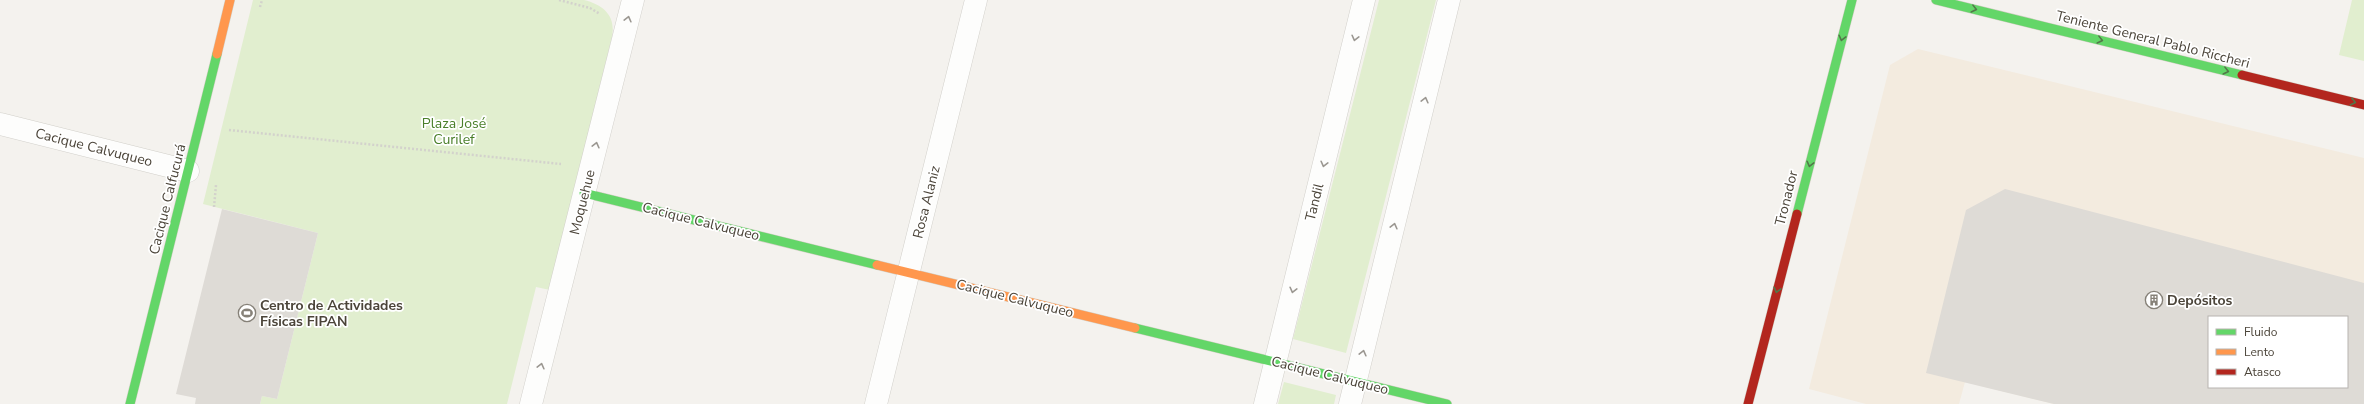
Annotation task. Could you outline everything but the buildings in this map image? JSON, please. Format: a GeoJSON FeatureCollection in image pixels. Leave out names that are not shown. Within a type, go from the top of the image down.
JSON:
{"type":"FeatureCollection","features":[{"type":"Feature","properties":{"kind":"street","name":"Cacique Calfucurá"},"geometry":{"type":"LineString","coordinates":[[130,404],[230,0]]}},
{"type":"Feature","properties":{"kind":"street","name":"Moquehue"},"geometry":{"type":"LineString","coordinates":[[531,404],[633,0]]}},
{"type":"Feature","properties":{"kind":"street","name":"Rosa Alaniz"},"geometry":{"type":"LineString","coordinates":[[876,404],[976,0]]}},
{"type":"Feature","properties":{"kind":"street","name":"Tandil"},"geometry":{"type":"LineString","coordinates":[[1265,404],[1364,0]]}},
{"type":"Feature","properties":{"kind":"street"},"geometry":{"type":"LineString","coordinates":[[1350,404],[1449,0]]}},
{"type":"Feature","properties":{"kind":"street","name":"Tronador"},"geometry":{"type":"LineString","coordinates":[[1748,404],[1852,0]]}},
{"type":"Feature","properties":{"kind":"street","name":"Teniente General Pablo Riccheri"},"geometry":{"type":"LineString","coordinates":[[1936,0],[2364,105]]}},
{"type":"Feature","properties":{"kind":"street","name":"Cacique Calvuqueo"},"geometry":{"type":"LineString","coordinates":[[0,124],[188,171]]}},
{"type":"Feature","properties":{"kind":"street","name":"Cacique Calvuqueo"},"geometry":{"type":"LineString","coordinates":[[584,193],[1447,404]]}},
{"type":"Feature","properties":{"kind":"path"},"geometry":{"type":"LineString","coordinates":[[229,130],[566,165]]}},
{"type":"Feature","properties":{"kind":"shaded area"},"geometry":{"type":"Polygon","coordinates":[[[1918,49],[2364,158],[2364,404],[2054,404],[1965,382],[1959,404],[1866,404],[1809,389],[1890,65],[1918,49]]]}},
{"type":"Feature","properties":{"kind":"green space","name":"Plaza José Curilef"},"geometry":{"type":"Polygon","coordinates":[[[253,0],[584,0],[603,8],[607,12],[612,23],[612,37],[550,290],[536,287],[507,404],[260,404],[262,396],[277,399],[318,233],[203,204],[253,0]]]}},
{"type":"Feature","properties":{"kind":"green space"},"geometry":{"type":"Polygon","coordinates":[[[1379,0],[1436,0],[1346,353],[1293,339],[1379,0]]]}},
{"type":"Feature","properties":{"kind":"green space"},"geometry":{"type":"Polygon","coordinates":[[[2352,0],[2364,0],[2364,61],[2339,55],[2352,0]]]}},
{"type":"Feature","properties":{"kind":"green space"},"geometry":{"type":"Polygon","coordinates":[[[1284,382],[1336,395],[1334,404],[1278,404],[1284,382]]]}},
{"type":"Feature","properties":{"kind":"traffic: fast"},"geometry":{"type":"LineString","coordinates":[[1797,214],[1852,0]]}},
{"type":"Feature","properties":{"kind":"traffic: fast"},"geometry":{"type":"LineString","coordinates":[[1936,0],[2242,75]]}},
{"type":"Feature","properties":{"kind":"traffic: fast"},"geometry":{"type":"LineString","coordinates":[[130,404],[217,54]]}},
{"type":"Feature","properties":{"kind":"traffic: fast"},"geometry":{"type":"LineString","coordinates":[[584,193],[877,265]]}},
{"type":"Feature","properties":{"kind":"traffic: fast"},"geometry":{"type":"LineString","coordinates":[[1135,328],[1447,404]]}},
{"type":"Feature","properties":{"kind":"traffic: slow"},"geometry":{"type":"LineString","coordinates":[[217,54],[230,0]]}},
{"type":"Feature","properties":{"kind":"traffic: slow"},"geometry":{"type":"LineString","coordinates":[[877,265],[1135,328]]}},
{"type":"Feature","properties":{"kind":"traffic: jam"},"geometry":{"type":"LineString","coordinates":[[2242,75],[2364,105]]}},
{"type":"Feature","properties":{"kind":"traffic: jam"},"geometry":{"type":"LineString","coordinates":[[1748,404],[1797,214]]}},
{"type":"Feature","properties":{"kind":"place","name":"Depósitos"},"geometry":{"type":"Point","coordinates":[2154,300]}},
{"type":"Feature","properties":{"kind":"place","name":"Centro de Actividades Físicas FIPAN"},"geometry":{"type":"Point","coordinates":[247,313]}}]}
